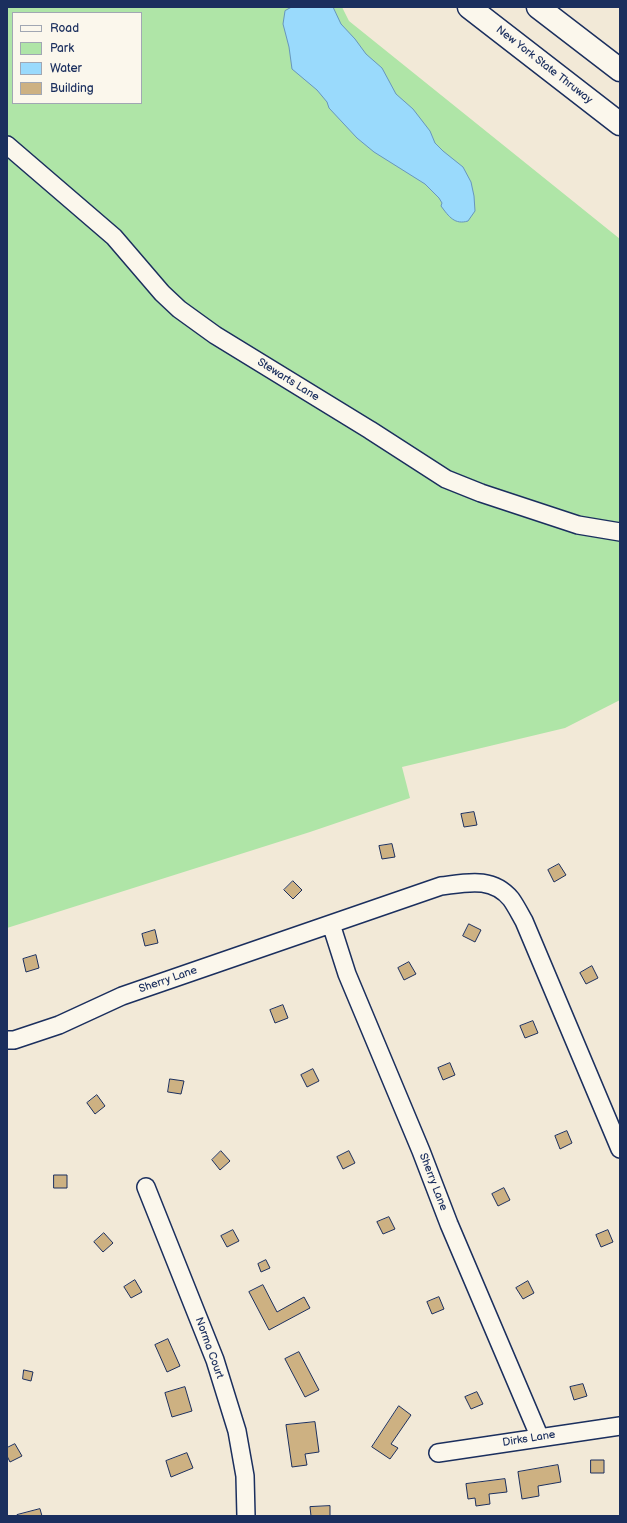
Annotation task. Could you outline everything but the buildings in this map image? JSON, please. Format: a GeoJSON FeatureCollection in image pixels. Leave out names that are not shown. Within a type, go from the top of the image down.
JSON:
{"type":"FeatureCollection","features":[{"type":"Feature","properties":{"kind":"highway","name":"New York State Thruway"},"geometry":{"type":"LineString","coordinates":[[469,7],[620,124]]}},
{"type":"Feature","properties":{"kind":"highway"},"geometry":{"type":"LineString","coordinates":[[538,7],[620,70]]}},
{"type":"Feature","properties":{"kind":"street","name":"Stewarts Lane"},"geometry":{"type":"LineString","coordinates":[[7,145],[114,237],[162,293],[179,309],[215,335],[370,430],[446,479],[481,493],[578,525],[620,532]]}},
{"type":"Feature","properties":{"kind":"street","name":"Sherry Lane"},"geometry":{"type":"LineString","coordinates":[[7,1040],[14,1040],[59,1025],[122,996],[441,886],[476,882],[491,884],[510,899],[524,921],[620,1149]]}},
{"type":"Feature","properties":{"kind":"street","name":"Sherry Lane"},"geometry":{"type":"LineString","coordinates":[[330,924],[347,974],[421,1151],[449,1224],[540,1438]]}},
{"type":"Feature","properties":{"kind":"street","name":"Norma Court"},"geometry":{"type":"LineString","coordinates":[[146,1187],[215,1360],[237,1431],[245,1476],[246,1516]]}},
{"type":"Feature","properties":{"kind":"street","name":"Dirks Lane"},"geometry":{"type":"LineString","coordinates":[[438,1453],[620,1426]]}},
{"type":"Feature","properties":{"kind":"green space"},"geometry":{"type":"Polygon","coordinates":[[[7,7],[342,7],[349,21],[620,239],[620,700],[565,728],[402,767],[410,798],[310,832],[7,928],[7,7]]]}},
{"type":"Feature","properties":{"kind":"water"},"geometry":{"type":"Polygon","coordinates":[[[292,7],[333,7],[341,24],[366,54],[382,68],[396,94],[413,109],[430,131],[435,143],[463,167],[471,182],[474,196],[475,211],[468,221],[459,222],[453,219],[441,206],[442,203],[439,198],[425,184],[374,152],[357,138],[329,108],[327,102],[317,90],[292,69],[289,47],[283,24],[285,11],[292,7]]]}}]}
